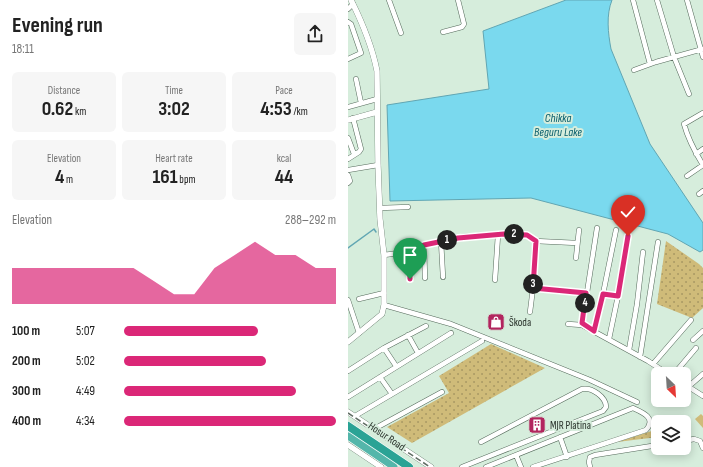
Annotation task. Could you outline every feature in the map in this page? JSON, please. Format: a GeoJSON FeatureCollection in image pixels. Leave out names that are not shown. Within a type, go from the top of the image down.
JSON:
{"type":"FeatureCollection","features":[{"type":"Feature","properties":{"kind":"highway","name":"Hosur Road"},"geometry":{"type":"LineString","coordinates":[[348,423],[414,467]]}},
{"type":"Feature","properties":{"kind":"highway"},"geometry":{"type":"LineString","coordinates":[[348,426],[409,467]]}},
{"type":"Feature","properties":{"kind":"highway"},"geometry":{"type":"LineString","coordinates":[[348,433],[399,467]]}},
{"type":"Feature","properties":{"kind":"highway","name":"Hosur Road"},"geometry":{"type":"LineString","coordinates":[[348,436],[394,467]]}},
{"type":"Feature","properties":{"kind":"street"},"geometry":{"type":"LineString","coordinates":[[389,0],[401,33]]}},
{"type":"Feature","properties":{"kind":"street"},"geometry":{"type":"LineString","coordinates":[[443,32],[462,27],[464,24],[458,0]]}},
{"type":"Feature","properties":{"kind":"street"},"geometry":{"type":"LineString","coordinates":[[632,0],[650,64]]}},
{"type":"Feature","properties":{"kind":"street"},"geometry":{"type":"LineString","coordinates":[[657,0],[674,57],[689,94]]}},
{"type":"Feature","properties":{"kind":"street"},"geometry":{"type":"LineString","coordinates":[[687,0],[703,57]]}},
{"type":"Feature","properties":{"kind":"street"},"geometry":{"type":"LineString","coordinates":[[348,9],[352,2]]}},
{"type":"Feature","properties":{"kind":"street"},"geometry":{"type":"LineString","coordinates":[[348,342],[382,314],[384,305],[384,255],[378,164],[377,71],[374,57],[352,2]]}},
{"type":"Feature","properties":{"kind":"street"},"geometry":{"type":"LineString","coordinates":[[348,22],[351,24],[361,50]]}},
{"type":"Feature","properties":{"kind":"street"},"geometry":{"type":"LineString","coordinates":[[348,59],[361,53],[361,50],[370,46]]}},
{"type":"Feature","properties":{"kind":"street"},"geometry":{"type":"LineString","coordinates":[[634,70],[702,49]]}},
{"type":"Feature","properties":{"kind":"street"},"geometry":{"type":"LineString","coordinates":[[356,79],[360,103]]}},
{"type":"Feature","properties":{"kind":"street"},"geometry":{"type":"LineString","coordinates":[[348,107],[377,99]]}},
{"type":"Feature","properties":{"kind":"street"},"geometry":{"type":"LineString","coordinates":[[348,159],[354,154],[360,152],[361,147],[351,119],[377,112]]}},
{"type":"Feature","properties":{"kind":"street"},"geometry":{"type":"LineString","coordinates":[[687,176],[703,165],[686,133],[684,124],[703,113]]}},
{"type":"Feature","properties":{"kind":"street"},"geometry":{"type":"LineString","coordinates":[[348,138],[354,154]]}},
{"type":"Feature","properties":{"kind":"street"},"geometry":{"type":"LineString","coordinates":[[696,154],[703,149]]}},
{"type":"Feature","properties":{"kind":"street"},"geometry":{"type":"LineString","coordinates":[[348,170],[378,164]]}},
{"type":"Feature","properties":{"kind":"street"},"geometry":{"type":"LineString","coordinates":[[348,175],[350,181],[348,183]]}},
{"type":"Feature","properties":{"kind":"street"},"geometry":{"type":"LineString","coordinates":[[380,208],[408,207]]}},
{"type":"Feature","properties":{"kind":"street"},"geometry":{"type":"LineString","coordinates":[[582,324],[597,228]]}},
{"type":"Feature","properties":{"kind":"street"},"geometry":{"type":"LineString","coordinates":[[576,258],[579,230]]}},
{"type":"Feature","properties":{"kind":"street"},"geometry":{"type":"LineString","coordinates":[[594,331],[616,230]]}},
{"type":"Feature","properties":{"kind":"street"},"geometry":{"type":"LineString","coordinates":[[384,255],[409,251],[424,245],[458,238],[498,235],[527,235],[536,241],[577,243]]}},
{"type":"Feature","properties":{"kind":"street"},"geometry":{"type":"LineString","coordinates":[[495,280],[498,235]]}},
{"type":"Feature","properties":{"kind":"street"},"geometry":{"type":"LineString","coordinates":[[609,339],[628,236]]}},
{"type":"Feature","properties":{"kind":"street"},"geometry":{"type":"LineString","coordinates":[[441,241],[443,277]]}},
{"type":"Feature","properties":{"kind":"street"},"geometry":{"type":"LineString","coordinates":[[530,312],[536,241]]}},
{"type":"Feature","properties":{"kind":"street"},"geometry":{"type":"LineString","coordinates":[[640,357],[658,242]]}},
{"type":"Feature","properties":{"kind":"street"},"geometry":{"type":"LineString","coordinates":[[424,245],[425,278]]}},
{"type":"Feature","properties":{"kind":"street"},"geometry":{"type":"LineString","coordinates":[[409,251],[410,279]]}},
{"type":"Feature","properties":{"kind":"street"},"geometry":{"type":"LineString","coordinates":[[628,350],[637,304],[643,252]]}},
{"type":"Feature","properties":{"kind":"street"},"geometry":{"type":"LineString","coordinates":[[533,288],[586,293]]}},
{"type":"Feature","properties":{"kind":"street"},"geometry":{"type":"LineString","coordinates":[[358,300],[384,293]]}},
{"type":"Feature","properties":{"kind":"street"},"geometry":{"type":"LineString","coordinates":[[603,294],[618,296]]}},
{"type":"Feature","properties":{"kind":"street"},"geometry":{"type":"LineString","coordinates":[[348,300],[359,332]]}},
{"type":"Feature","properties":{"kind":"street"},"geometry":{"type":"LineString","coordinates":[[384,305],[451,324],[590,380],[637,402]]}},
{"type":"Feature","properties":{"kind":"street"},"geometry":{"type":"LineString","coordinates":[[653,364],[691,320]]}},
{"type":"Feature","properties":{"kind":"street"},"geometry":{"type":"LineString","coordinates":[[568,324],[582,324],[658,367]]}},
{"type":"Feature","properties":{"kind":"street"},"geometry":{"type":"LineString","coordinates":[[348,371],[384,348],[426,326]]}},
{"type":"Feature","properties":{"kind":"street"},"geometry":{"type":"LineString","coordinates":[[693,340],[703,331]]}},
{"type":"Feature","properties":{"kind":"street"},"geometry":{"type":"LineString","coordinates":[[348,397],[451,333]]}},
{"type":"Feature","properties":{"kind":"street"},"geometry":{"type":"LineString","coordinates":[[408,335],[418,353]]}},
{"type":"Feature","properties":{"kind":"street"},"geometry":{"type":"LineString","coordinates":[[355,416],[482,341]]}},
{"type":"Feature","properties":{"kind":"street"},"geometry":{"type":"LineString","coordinates":[[384,348],[396,366]]}},
{"type":"Feature","properties":{"kind":"street"},"geometry":{"type":"LineString","coordinates":[[680,367],[696,348]]}},
{"type":"Feature","properties":{"kind":"street"},"geometry":{"type":"LineString","coordinates":[[691,382],[703,374]]}},
{"type":"Feature","properties":{"kind":"street"},"geometry":{"type":"LineString","coordinates":[[380,377],[392,394]]}},
{"type":"Feature","properties":{"kind":"street"},"geometry":{"type":"LineString","coordinates":[[462,467],[603,411],[606,408],[606,404],[598,394],[592,390],[586,388],[582,389],[481,442]]}},
{"type":"Feature","properties":{"kind":"street"},"geometry":{"type":"LineString","coordinates":[[691,389],[703,396]]}},
{"type":"Feature","properties":{"kind":"street"},"geometry":{"type":"LineString","coordinates":[[374,429],[442,392]]}},
{"type":"Feature","properties":{"kind":"street"},"geometry":{"type":"LineString","coordinates":[[486,467],[633,408],[645,414],[650,420],[649,426],[646,430],[533,467]]}},
{"type":"Feature","properties":{"kind":"street"},"geometry":{"type":"LineString","coordinates":[[348,412],[431,467]]}},
{"type":"Feature","properties":{"kind":"street"},"geometry":{"type":"LineString","coordinates":[[560,437],[566,457]]}},
{"type":"Feature","properties":{"kind":"street"},"geometry":{"type":"LineString","coordinates":[[691,440],[700,441],[703,448]]}},
{"type":"Feature","properties":{"kind":"street"},"geometry":{"type":"LineString","coordinates":[[348,445],[381,467]]}},
{"type":"Feature","properties":{"kind":"street"},"geometry":{"type":"LineString","coordinates":[[590,467],[590,457],[594,455],[651,446]]}},
{"type":"Feature","properties":{"kind":"street"},"geometry":{"type":"LineString","coordinates":[[516,455],[521,467]]}},
{"type":"Feature","properties":{"kind":"shaded area"},"geometry":{"type":"Polygon","coordinates":[[[666,241],[703,268],[703,308],[692,318],[657,304],[666,241]]]}},
{"type":"Feature","properties":{"kind":"shaded area"},"geometry":{"type":"Polygon","coordinates":[[[491,344],[545,368],[412,443],[387,427],[449,393],[439,376],[491,344]]]}},
{"type":"Feature","properties":{"kind":"shaded area"},"geometry":{"type":"Polygon","coordinates":[[[701,414],[703,416],[703,428],[695,419],[701,414]]]}},
{"type":"Feature","properties":{"kind":"shaded area"},"geometry":{"type":"Polygon","coordinates":[[[651,431],[651,438],[617,442],[651,431]]]}},
{"type":"Feature","properties":{"kind":"water","name":"Chikka Beguru Lake"},"geometry":{"type":"Polygon","coordinates":[[[566,0],[612,0],[608,24],[611,49],[650,144],[703,223],[703,250],[700,252],[668,234],[531,198],[390,201],[387,105],[489,89],[483,31],[566,0]]]}},
{"type":"Feature","properties":{"kind":"waterway"},"geometry":{"type":"LineString","coordinates":[[348,248],[374,229],[376,232]]}},
{"type":"Feature","properties":{"kind":"railway"},"geometry":{"type":"LineString","coordinates":[[348,413],[430,467]]}},
{"type":"Feature","properties":{"kind":"place","name":"Škoda"},"geometry":{"type":"Point","coordinates":[496,322]}},
{"type":"Feature","properties":{"kind":"place","name":"MJR Platina"},"geometry":{"type":"Point","coordinates":[537,425]}},
{"type":"Feature","properties":{"kind":"route"},"geometry":{"type":"LineString","coordinates":[[410,279],[409,251],[424,245],[458,238],[504,234],[527,235],[536,241],[533,288],[586,293],[582,324],[594,331],[603,294],[618,296],[628,236]]}}]}
